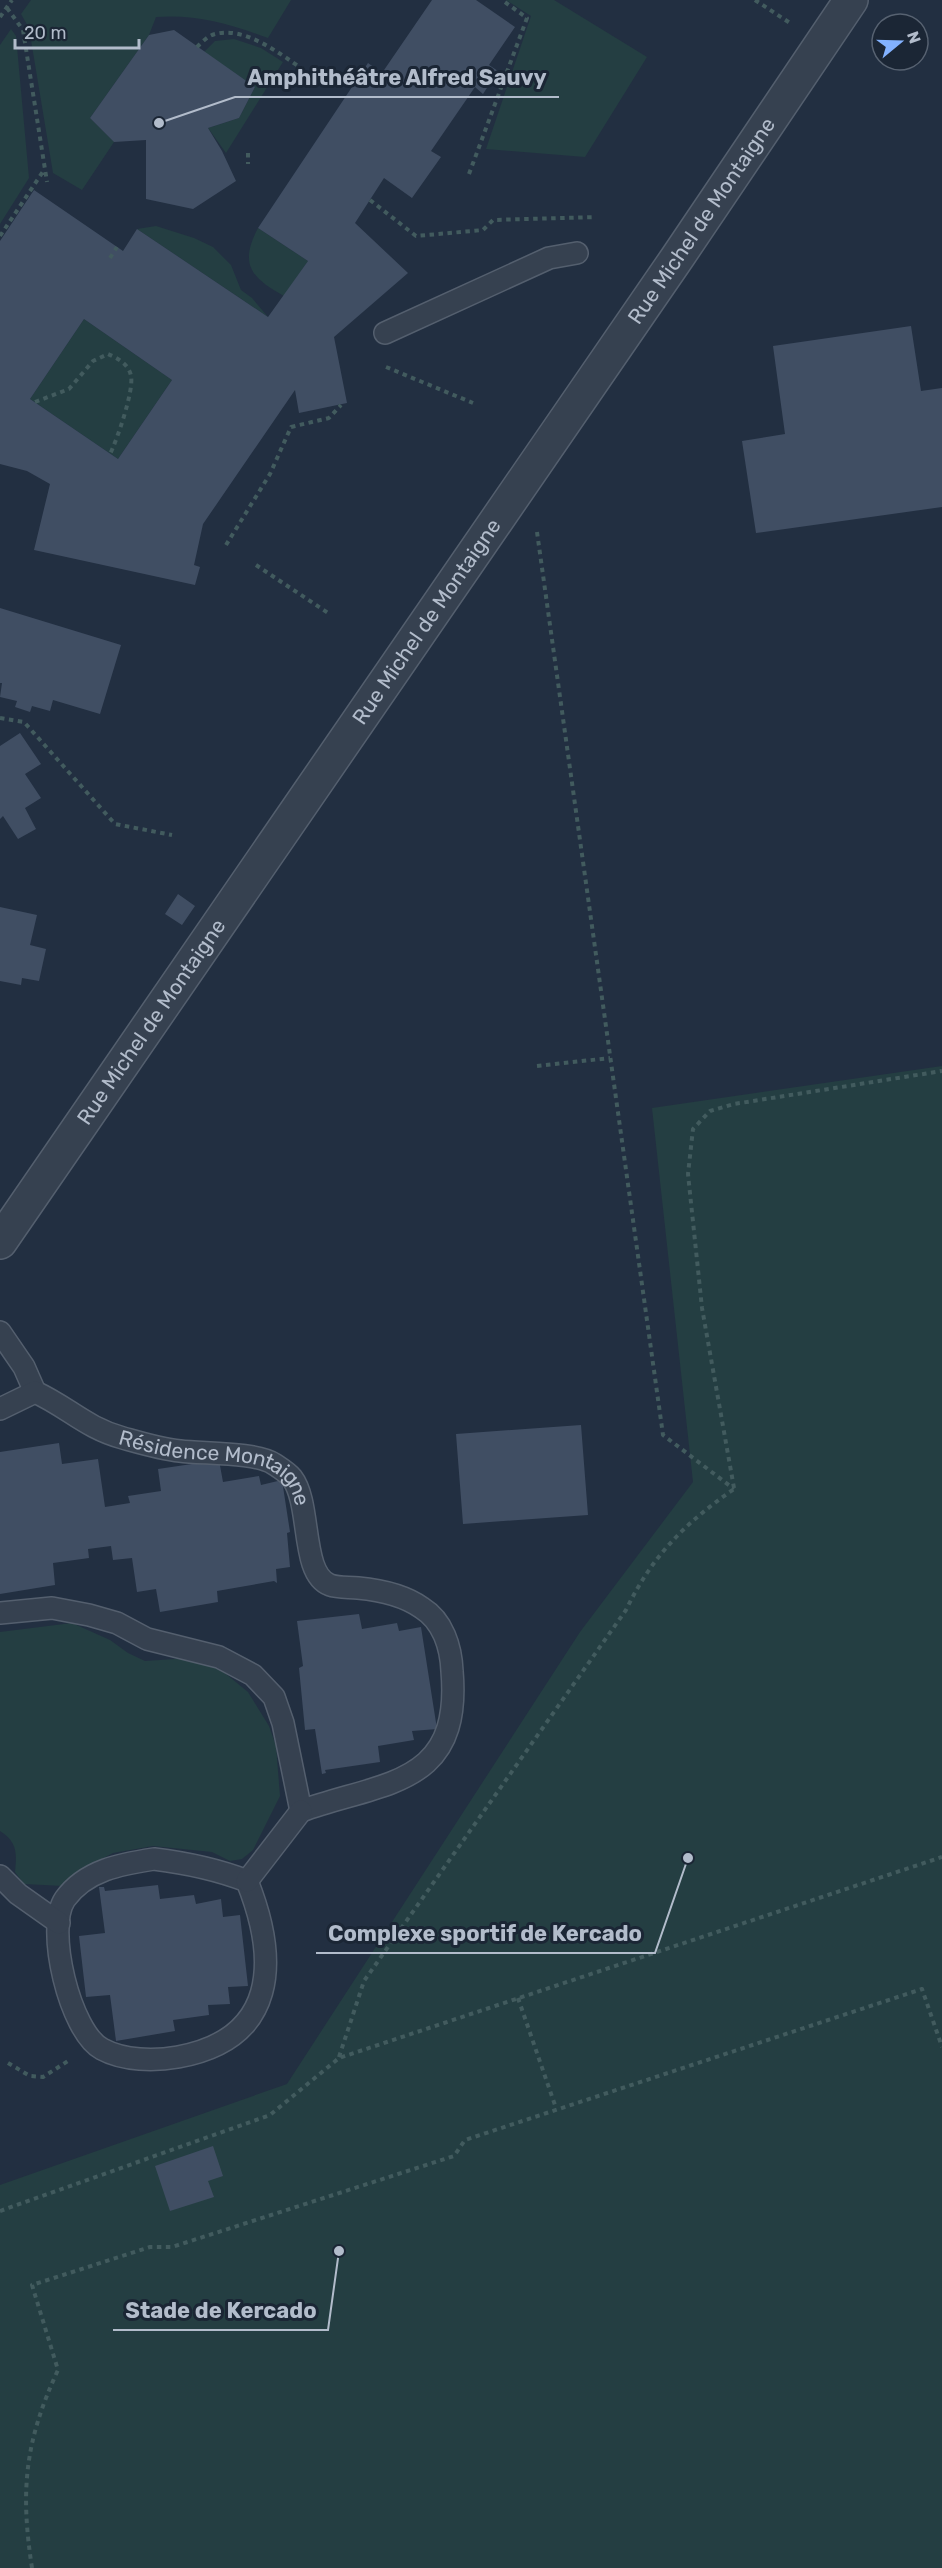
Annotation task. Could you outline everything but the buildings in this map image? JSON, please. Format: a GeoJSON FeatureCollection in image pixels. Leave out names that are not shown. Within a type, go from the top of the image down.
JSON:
{"type":"FeatureCollection","features":[{"type":"Feature","properties":{"kind":"street","name":"Rue Michel de Montaigne"},"geometry":{"type":"LineString","coordinates":[[0,1242],[851,0]]}},
{"type":"Feature","properties":{"kind":"lane"},"geometry":{"type":"LineString","coordinates":[[384,333],[549,258],[577,253]]}},
{"type":"Feature","properties":{"kind":"lane"},"geometry":{"type":"LineString","coordinates":[[0,1332],[24,1367],[35,1392],[0,1409]]}},
{"type":"Feature","properties":{"kind":"lane","name":"Résidence Montaigne"},"geometry":{"type":"LineString","coordinates":[[35,1392],[55,1402],[88,1426],[121,1438],[179,1451],[230,1455],[272,1462],[292,1478],[302,1498],[310,1556],[317,1575],[330,1585],[396,1596],[423,1608],[441,1626],[452,1660],[455,1701],[448,1732],[427,1761],[407,1778],[374,1791],[340,1797],[301,1812]]}},
{"type":"Feature","properties":{"kind":"lane"},"geometry":{"type":"LineString","coordinates":[[0,1613],[52,1608],[117,1623],[147,1639],[219,1658],[253,1675],[274,1697],[283,1723],[301,1812],[247,1881]]}},
{"type":"Feature","properties":{"kind":"lane"},"geometry":{"type":"LineString","coordinates":[[154,1859],[192,1863],[223,1871],[247,1881],[260,1914],[264,1945],[263,1983],[255,2013],[231,2039],[202,2052],[166,2059],[130,2058],[102,2049],[82,2028],[70,2002],[61,1965],[58,1923],[64,1900],[82,1882],[113,1866],[154,1859]]}},
{"type":"Feature","properties":{"kind":"lane"},"geometry":{"type":"LineString","coordinates":[[0,1876],[18,1894],[58,1923]]}},
{"type":"Feature","properties":{"kind":"path"},"geometry":{"type":"LineString","coordinates":[[0,17],[12,0]]}},
{"type":"Feature","properties":{"kind":"path"},"geometry":{"type":"LineString","coordinates":[[469,174],[527,18],[502,0]]}},
{"type":"Feature","properties":{"kind":"path"},"geometry":{"type":"LineString","coordinates":[[7,8],[23,30],[47,182]]}},
{"type":"Feature","properties":{"kind":"path"},"geometry":{"type":"LineString","coordinates":[[197,47],[212,35],[234,34],[264,44],[304,70]]}},
{"type":"Feature","properties":{"kind":"path"},"geometry":{"type":"LineString","coordinates":[[248,153],[248,164]]}},
{"type":"Feature","properties":{"kind":"path"},"geometry":{"type":"LineString","coordinates":[[0,236],[45,169]]}},
{"type":"Feature","properties":{"kind":"path"},"geometry":{"type":"LineString","coordinates":[[370,200],[416,236],[483,230],[493,220],[596,217]]}},
{"type":"Feature","properties":{"kind":"path"},"geometry":{"type":"LineString","coordinates":[[110,258],[117,247]]}},
{"type":"Feature","properties":{"kind":"path"},"geometry":{"type":"LineString","coordinates":[[35,402],[69,389],[99,357],[108,354],[116,358],[127,366],[131,376],[131,387],[117,441],[110,454]]}},
{"type":"Feature","properties":{"kind":"path"},"geometry":{"type":"LineString","coordinates":[[376,363],[473,403]]}},
{"type":"Feature","properties":{"kind":"path"},"geometry":{"type":"LineString","coordinates":[[225,545],[270,474],[291,427],[329,418],[341,405]]}},
{"type":"Feature","properties":{"kind":"path"},"geometry":{"type":"LineString","coordinates":[[510,499],[536,530],[663,1434],[734,1489]]}},
{"type":"Feature","properties":{"kind":"path"},"geometry":{"type":"LineString","coordinates":[[256,565],[328,613]]}},
{"type":"Feature","properties":{"kind":"path"},"geometry":{"type":"LineString","coordinates":[[0,718],[24,722],[115,824],[172,835]]}},
{"type":"Feature","properties":{"kind":"path"},"geometry":{"type":"LineString","coordinates":[[537,1066],[610,1058]]}},
{"type":"Feature","properties":{"kind":"path"},"geometry":{"type":"LineString","coordinates":[[734,1489],[702,1308],[688,1174],[693,1129],[710,1111],[734,1104],[942,1071]]}},
{"type":"Feature","properties":{"kind":"path"},"geometry":{"type":"LineString","coordinates":[[339,2058],[364,1981],[626,1610],[639,1582],[656,1558],[687,1526],[734,1489]]}},
{"type":"Feature","properties":{"kind":"path"},"geometry":{"type":"LineString","coordinates":[[0,2211],[270,2115],[339,2058],[942,1857]]}},
{"type":"Feature","properties":{"kind":"path"},"geometry":{"type":"LineString","coordinates":[[32,2568],[26,2531],[26,2468],[39,2411],[58,2370],[32,2285],[150,2247],[172,2247],[454,2156],[465,2140],[555,2108],[922,1989],[942,2047]]}},
{"type":"Feature","properties":{"kind":"path"},"geometry":{"type":"LineString","coordinates":[[518,1998],[555,2108]]}},
{"type":"Feature","properties":{"kind":"path"},"geometry":{"type":"LineString","coordinates":[[8,2063],[30,2076],[43,2077],[62,2066],[91,2040]]}},
{"type":"Feature","properties":{"kind":"green space"},"geometry":{"type":"Polygon","coordinates":[[[31,0],[291,0],[268,38],[213,21],[171,16],[156,17],[149,35],[90,118],[114,142],[82,190],[53,173],[29,28],[21,14],[31,0]]]}},
{"type":"Feature","properties":{"kind":"green space"},"geometry":{"type":"Polygon","coordinates":[[[506,0],[554,0],[647,57],[585,157],[486,149],[531,16],[506,0]]]}},
{"type":"Feature","properties":{"kind":"green space"},"geometry":{"type":"Polygon","coordinates":[[[11,29],[16,36],[29,178],[0,224],[0,45],[11,29]]]}},
{"type":"Feature","properties":{"kind":"green space"},"geometry":{"type":"Polygon","coordinates":[[[234,39],[261,48],[283,62],[226,153],[208,128],[239,118],[255,87],[204,52],[215,41],[234,39]]]}},
{"type":"Feature","properties":{"kind":"green space"},"geometry":{"type":"Polygon","coordinates":[[[156,226],[194,238],[213,247],[231,265],[241,290],[252,298],[268,317],[137,229],[156,226]]]}},
{"type":"Feature","properties":{"kind":"green space"},"geometry":{"type":"Polygon","coordinates":[[[258,228],[308,261],[284,296],[263,283],[252,269],[249,251],[258,228]]]}},
{"type":"Feature","properties":{"kind":"green space"},"geometry":{"type":"Polygon","coordinates":[[[84,319],[172,380],[118,459],[30,399],[84,319]]]}},
{"type":"Feature","properties":{"kind":"green space"},"geometry":{"type":"Polygon","coordinates":[[[942,1066],[942,2568],[0,2568],[0,2185],[287,2084],[580,1632],[693,1482],[652,1108],[942,1066]]]}},
{"type":"Feature","properties":{"kind":"green space"},"geometry":{"type":"Polygon","coordinates":[[[72,1623],[110,1640],[128,1653],[145,1661],[190,1658],[212,1664],[248,1692],[269,1726],[276,1746],[280,1796],[253,1850],[242,1859],[230,1861],[212,1852],[153,1846],[113,1853],[63,1886],[24,1884],[15,1872],[15,1848],[10,1839],[0,1831],[0,1632],[72,1623]]]}},
{"type":"Feature","properties":{"kind":"place","name":"Amphithéâtre Alfred Sauvy"},"geometry":{"type":"Point","coordinates":[159,123]}},
{"type":"Feature","properties":{"kind":"place","name":"Complexe sportif de Kercado"},"geometry":{"type":"Point","coordinates":[688,1858]}},
{"type":"Feature","properties":{"kind":"place","name":"Stade de Kercado"},"geometry":{"type":"Point","coordinates":[339,2251]}}]}
